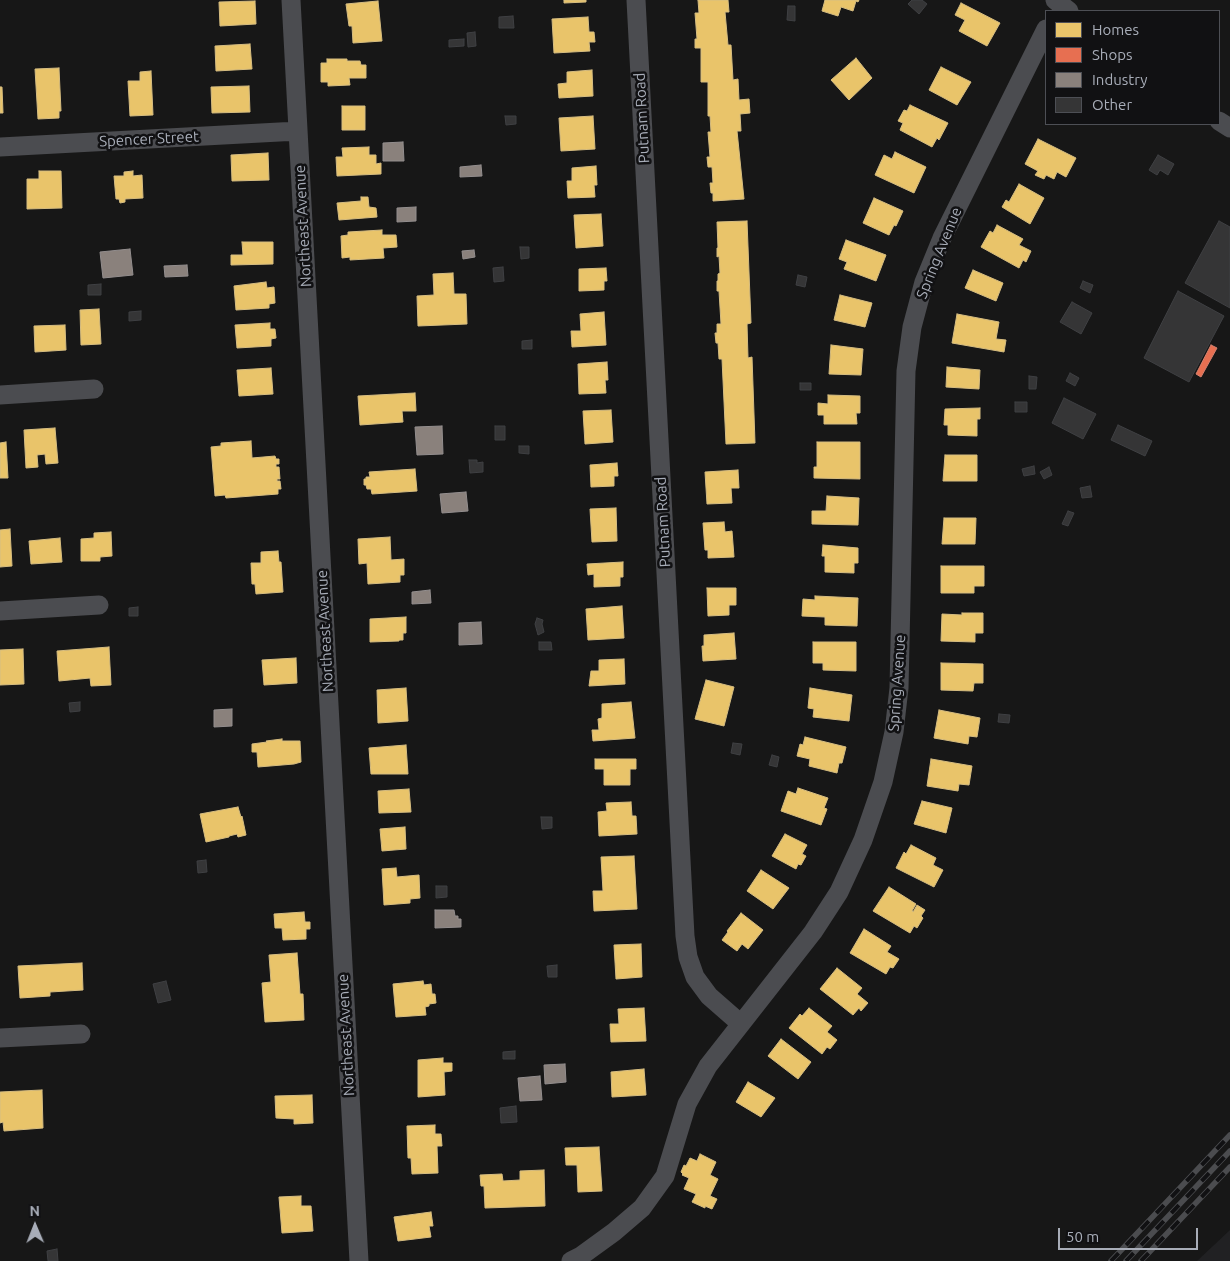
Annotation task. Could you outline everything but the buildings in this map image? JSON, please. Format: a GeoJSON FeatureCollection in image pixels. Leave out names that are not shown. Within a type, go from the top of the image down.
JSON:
{"type":"FeatureCollection","features":[{"type":"Feature","properties":{"kind":"street","name":"Northeast Avenue"},"geometry":{"type":"LineString","coordinates":[[291,0],[358,1261]]}},
{"type":"Feature","properties":{"kind":"street","name":"Putnam Road"},"geometry":{"type":"LineString","coordinates":[[636,0],[685,936],[688,957],[695,977],[709,996],[740,1024]]}},
{"type":"Feature","properties":{"kind":"street","name":"Spring Avenue"},"geometry":{"type":"LineString","coordinates":[[571,1261],[614,1232],[642,1208],[665,1176],[687,1104],[708,1066],[813,932],[838,892],[863,840],[883,782],[894,732],[899,688],[906,371],[912,327],[924,282],[942,238],[1045,31]]}},
{"type":"Feature","properties":{"kind":"street","name":"Spencer Street"},"geometry":{"type":"LineString","coordinates":[[0,147],[298,131]]}},
{"type":"Feature","properties":{"kind":"street"},"geometry":{"type":"LineString","coordinates":[[0,395],[94,389]]}},
{"type":"Feature","properties":{"kind":"street"},"geometry":{"type":"LineString","coordinates":[[0,611],[99,605]]}},
{"type":"Feature","properties":{"kind":"street"},"geometry":{"type":"LineString","coordinates":[[0,1038],[81,1034]]}},
{"type":"Feature","properties":{"kind":"shaded area"},"geometry":{"type":"Polygon","coordinates":[[[1230,1230],[1230,1261],[1197,1261],[1230,1230]]]}},
{"type":"Feature","properties":{"kind":"railway"},"geometry":{"type":"LineString","coordinates":[[1111,1261],[1230,1135]]}},
{"type":"Feature","properties":{"kind":"railway"},"geometry":{"type":"LineString","coordinates":[[1126,1261],[1230,1151]]}},
{"type":"Feature","properties":{"kind":"railway"},"geometry":{"type":"LineString","coordinates":[[1141,1261],[1230,1167]]}}]}
